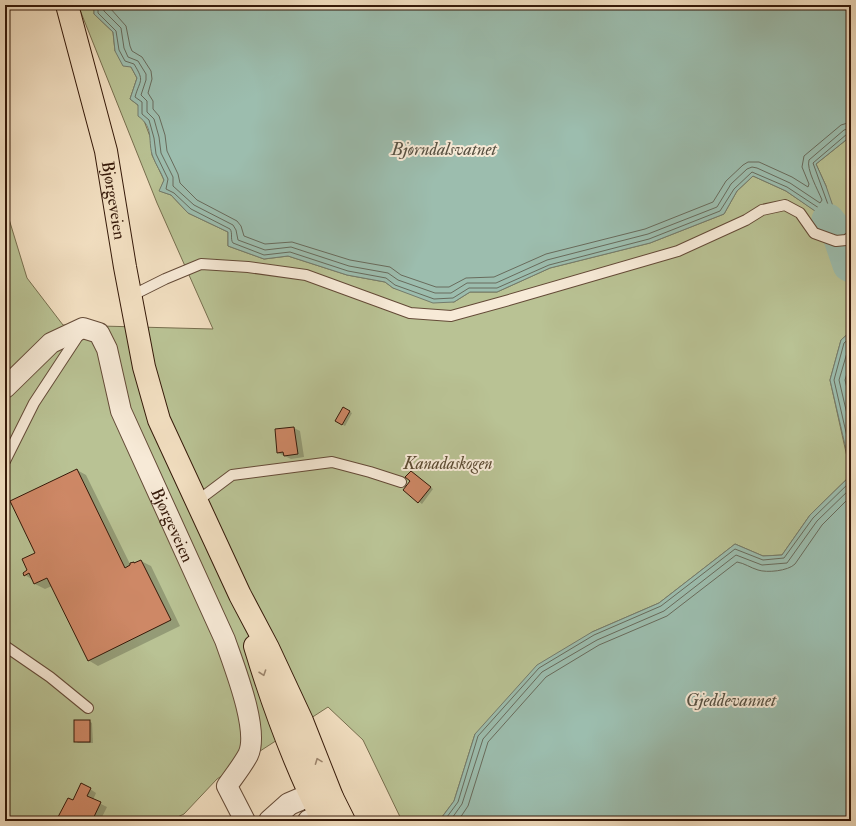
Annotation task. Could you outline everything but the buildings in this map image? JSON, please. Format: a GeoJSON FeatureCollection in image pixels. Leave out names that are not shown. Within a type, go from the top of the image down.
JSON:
{"type":"FeatureCollection","features":[{"type":"Feature","properties":{"kind":"main road","name":"Bjørgeveien"},"geometry":{"type":"LineString","coordinates":[[67,5],[106,151],[144,367],[159,420],[240,595],[268,648],[302,721],[332,797],[344,821]]}},
{"type":"Feature","properties":{"kind":"main road","name":"Bjørgeveien"},"geometry":{"type":"LineString","coordinates":[[240,595],[262,669],[310,795],[317,819]]}},
{"type":"Feature","properties":{"kind":"street"},"geometry":{"type":"LineString","coordinates":[[5,388],[51,343],[83,328]]}},
{"type":"Feature","properties":{"kind":"street","name":"Bjørgeveien"},"geometry":{"type":"LineString","coordinates":[[83,328],[99,333],[107,349],[121,411],[226,640],[248,716],[252,737],[248,754],[227,786],[245,821]]}},
{"type":"Feature","properties":{"kind":"street"},"geometry":{"type":"LineString","coordinates":[[270,821],[289,804],[310,795],[332,797],[317,819]]}},
{"type":"Feature","properties":{"kind":"lane"},"geometry":{"type":"LineString","coordinates":[[131,296],[201,264],[248,267],[306,275],[410,313],[451,316],[678,250],[746,220],[762,210],[785,205],[800,213],[814,233],[844,239]]}},
{"type":"Feature","properties":{"kind":"lane"},"geometry":{"type":"LineString","coordinates":[[5,461],[34,402],[83,328]]}},
{"type":"Feature","properties":{"kind":"lane"},"geometry":{"type":"LineString","coordinates":[[196,502],[232,475],[332,462],[401,482]]}},
{"type":"Feature","properties":{"kind":"lane"},"geometry":{"type":"LineString","coordinates":[[5,646],[50,677],[88,708]]}},
{"type":"Feature","properties":{"kind":"green space","name":"Kanadaskogen"},"geometry":{"type":"Polygon","coordinates":[[[78,5],[94,5],[94,14],[113,32],[115,51],[131,67],[137,78],[130,99],[138,105],[151,139],[152,155],[164,180],[160,191],[171,195],[188,213],[228,232],[228,246],[264,259],[288,256],[347,275],[385,282],[393,288],[454,302],[470,292],[497,292],[550,268],[650,243],[724,214],[737,191],[753,176],[786,191],[823,216],[826,186],[816,164],[851,136],[851,331],[841,340],[830,380],[851,475],[810,515],[782,555],[763,556],[735,544],[659,603],[592,632],[475,734],[454,801],[439,821],[402,821],[363,740],[328,707],[217,779],[184,814],[169,821],[5,821],[5,206],[27,278],[63,325],[213,329],[157,203],[78,5]]]}},
{"type":"Feature","properties":{"kind":"water","name":"Bjørndalsvatnet"},"geometry":{"type":"Polygon","coordinates":[[[94,5],[851,5],[851,136],[816,164],[826,186],[835,212],[828,220],[786,191],[753,176],[737,191],[724,214],[650,243],[550,268],[497,292],[470,292],[454,302],[433,303],[393,288],[385,282],[347,275],[288,256],[264,259],[228,246],[228,232],[188,213],[171,195],[159,191],[164,180],[151,151],[149,130],[147,125],[138,116],[138,105],[130,99],[137,78],[131,67],[123,66],[115,51],[113,32],[94,14],[94,5]]]}},
{"type":"Feature","properties":{"kind":"water"},"geometry":{"type":"Polygon","coordinates":[[[851,331],[851,471],[830,380],[841,340],[851,331]]]}},
{"type":"Feature","properties":{"kind":"water","name":"Gjeddevannet"},"geometry":{"type":"Polygon","coordinates":[[[851,475],[851,821],[439,821],[454,801],[475,734],[537,665],[592,632],[659,603],[735,544],[763,556],[782,555],[810,515],[851,475]]]}},
{"type":"Feature","properties":{"kind":"waterway"},"geometry":{"type":"LineString","coordinates":[[828,220],[838,233],[849,265],[851,266]]}}]}
